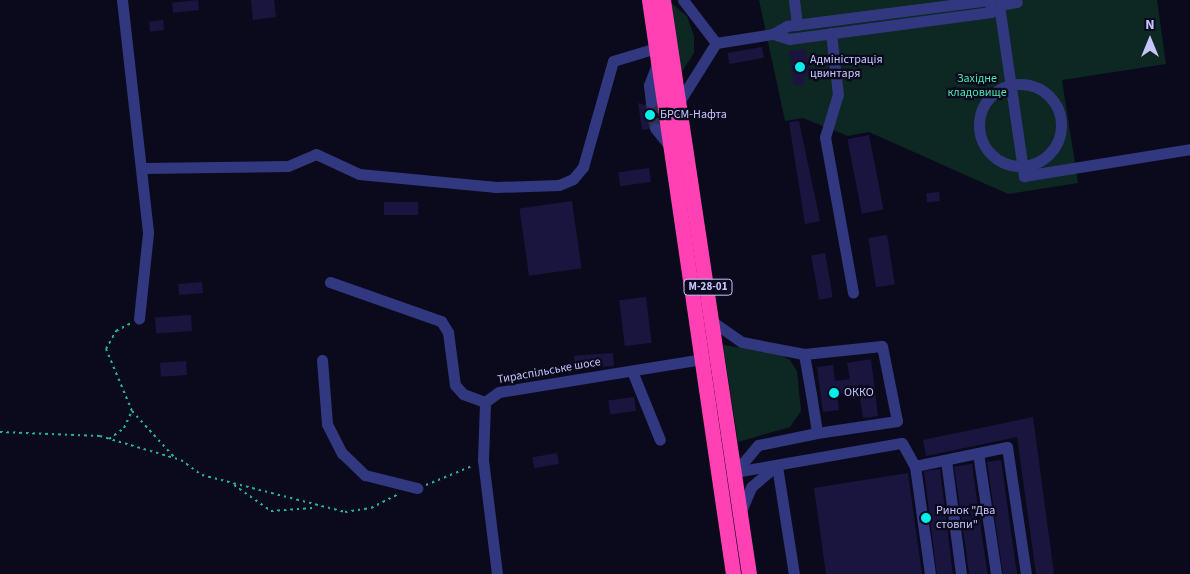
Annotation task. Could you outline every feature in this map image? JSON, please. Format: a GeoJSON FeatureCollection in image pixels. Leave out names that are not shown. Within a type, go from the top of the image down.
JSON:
{"type":"FeatureCollection","features":[{"type":"Feature","properties":{"kind":"highway","name":"М-28-01"},"geometry":{"type":"LineString","coordinates":[[649,0],[673,150],[733,574]]}},
{"type":"Feature","properties":{"kind":"highway","name":"М-28-01"},"geometry":{"type":"LineString","coordinates":[[663,0],[713,322],[749,574]]}},
{"type":"Feature","properties":{"kind":"street"},"geometry":{"type":"LineString","coordinates":[[122,0],[148,233],[140,318]]}},
{"type":"Feature","properties":{"kind":"street"},"geometry":{"type":"LineString","coordinates":[[683,0],[716,43]]}},
{"type":"Feature","properties":{"kind":"street"},"geometry":{"type":"LineString","coordinates":[[794,0],[797,25]]}},
{"type":"Feature","properties":{"kind":"street"},"geometry":{"type":"LineString","coordinates":[[679,102],[716,43],[773,34],[797,25],[1017,2]]}},
{"type":"Feature","properties":{"kind":"street"},"geometry":{"type":"LineString","coordinates":[[773,34],[789,39],[831,34],[992,5]]}},
{"type":"Feature","properties":{"kind":"street"},"geometry":{"type":"LineString","coordinates":[[992,5],[1011,85],[1024,176],[1190,149]]}},
{"type":"Feature","properties":{"kind":"street"},"geometry":{"type":"LineString","coordinates":[[831,34],[838,94],[825,137],[853,292]]}},
{"type":"Feature","properties":{"kind":"street"},"geometry":{"type":"LineString","coordinates":[[142,168],[288,166],[316,154],[359,174],[496,187],[559,184],[572,179],[583,167],[613,61],[657,54],[649,85],[650,102]]}},
{"type":"Feature","properties":{"kind":"street"},"geometry":{"type":"LineString","coordinates":[[1024,84],[1043,91],[1061,119],[1060,132],[1051,150],[1022,166],[996,159],[984,143],[978,124],[988,99],[1011,85],[1024,84]]}},
{"type":"Feature","properties":{"kind":"street"},"geometry":{"type":"LineString","coordinates":[[655,128],[673,150]]}},
{"type":"Feature","properties":{"kind":"street"},"geometry":{"type":"LineString","coordinates":[[330,282],[442,321],[448,332],[455,385],[463,394],[485,402],[483,460],[497,574]]}},
{"type":"Feature","properties":{"kind":"street"},"geometry":{"type":"LineString","coordinates":[[713,322],[742,342],[804,354],[882,346],[897,421],[817,433],[758,445],[735,472]]}},
{"type":"Feature","properties":{"kind":"street"},"geometry":{"type":"LineString","coordinates":[[804,354],[817,433]]}},
{"type":"Feature","properties":{"kind":"street","name":"Тираспільське шосе"},"geometry":{"type":"LineString","coordinates":[[485,402],[499,392],[703,358]]}},
{"type":"Feature","properties":{"kind":"street"},"geometry":{"type":"LineString","coordinates":[[322,360],[327,424],[342,453],[365,475],[417,488]]}},
{"type":"Feature","properties":{"kind":"street"},"geometry":{"type":"LineString","coordinates":[[632,370],[660,440]]}},
{"type":"Feature","properties":{"kind":"street"},"geometry":{"type":"LineString","coordinates":[[735,472],[902,443],[915,466],[930,574]]}},
{"type":"Feature","properties":{"kind":"street"},"geometry":{"type":"LineString","coordinates":[[915,466],[1007,447],[1026,574]]}},
{"type":"Feature","properties":{"kind":"street"},"geometry":{"type":"LineString","coordinates":[[978,453],[996,574]]}},
{"type":"Feature","properties":{"kind":"street"},"geometry":{"type":"LineString","coordinates":[[946,460],[961,574]]}},
{"type":"Feature","properties":{"kind":"street"},"geometry":{"type":"LineString","coordinates":[[740,511],[751,486],[777,466]]}},
{"type":"Feature","properties":{"kind":"street"},"geometry":{"type":"LineString","coordinates":[[777,466],[794,574]]}},
{"type":"Feature","properties":{"kind":"path"},"geometry":{"type":"LineString","coordinates":[[140,318],[116,332],[106,349],[132,411],[175,458]]}},
{"type":"Feature","properties":{"kind":"path"},"geometry":{"type":"LineString","coordinates":[[109,439],[124,428],[132,411]]}},
{"type":"Feature","properties":{"kind":"path"},"geometry":{"type":"LineString","coordinates":[[0,432],[109,439],[175,458],[202,474],[232,484],[316,507]]}},
{"type":"Feature","properties":{"kind":"path"},"geometry":{"type":"LineString","coordinates":[[232,484],[271,510],[316,507],[358,511],[483,460]]}},
{"type":"Feature","properties":{"kind":"green space","name":"Західне кладовище"},"geometry":{"type":"Polygon","coordinates":[[[759,0],[1157,0],[1166,64],[1062,80],[1078,183],[1008,194],[869,132],[848,136],[803,118],[785,121],[759,0]]]}},
{"type":"Feature","properties":{"kind":"green space"},"geometry":{"type":"Polygon","coordinates":[[[670,2],[687,16],[694,36],[694,53],[681,73],[670,2]]]}},
{"type":"Feature","properties":{"kind":"green space"},"geometry":{"type":"Polygon","coordinates":[[[723,345],[777,353],[790,360],[797,371],[801,411],[790,427],[738,442],[723,345]]]}},
{"type":"Feature","properties":{"kind":"building"},"geometry":{"type":"Polygon","coordinates":[[[198,0],[199,10],[173,13],[172,3],[198,0]]]}},
{"type":"Feature","properties":{"kind":"building"},"geometry":{"type":"Polygon","coordinates":[[[251,0],[274,0],[276,17],[253,20],[251,0]]]}},
{"type":"Feature","properties":{"kind":"building"},"geometry":{"type":"Polygon","coordinates":[[[163,20],[164,30],[150,31],[149,21],[163,20]]]}},
{"type":"Feature","properties":{"kind":"building"},"geometry":{"type":"Polygon","coordinates":[[[762,47],[764,58],[729,64],[728,53],[762,47]]]}},
{"type":"Feature","properties":{"kind":"building","name":"Адміністрація цвинтаря"},"geometry":{"type":"Polygon","coordinates":[[[805,49],[813,75],[804,77],[805,84],[794,86],[789,51],[805,49]]]}},
{"type":"Feature","properties":{"kind":"building","name":"БРСМ-Нафта"},"geometry":{"type":"Polygon","coordinates":[[[638,103],[655,108],[657,121],[648,129],[642,130],[638,103]]]}},
{"type":"Feature","properties":{"kind":"building"},"geometry":{"type":"Polygon","coordinates":[[[799,121],[820,221],[805,224],[789,122],[799,121]]]}},
{"type":"Feature","properties":{"kind":"building"},"geometry":{"type":"Polygon","coordinates":[[[869,135],[884,210],[862,214],[847,139],[869,135]]]}},
{"type":"Feature","properties":{"kind":"building"},"geometry":{"type":"Polygon","coordinates":[[[649,168],[651,182],[620,186],[618,172],[649,168]]]}},
{"type":"Feature","properties":{"kind":"building"},"geometry":{"type":"Polygon","coordinates":[[[939,192],[940,201],[927,202],[926,193],[939,192]]]}},
{"type":"Feature","properties":{"kind":"building"},"geometry":{"type":"Polygon","coordinates":[[[572,201],[581,268],[529,276],[520,208],[572,201]]]}},
{"type":"Feature","properties":{"kind":"building"},"geometry":{"type":"Polygon","coordinates":[[[384,202],[418,202],[418,215],[384,215],[384,202]]]}},
{"type":"Feature","properties":{"kind":"building"},"geometry":{"type":"Polygon","coordinates":[[[887,235],[895,284],[876,287],[868,238],[887,235]]]}},
{"type":"Feature","properties":{"kind":"building"},"geometry":{"type":"Polygon","coordinates":[[[825,253],[833,297],[819,300],[811,255],[825,253]]]}},
{"type":"Feature","properties":{"kind":"building"},"geometry":{"type":"Polygon","coordinates":[[[202,282],[203,293],[179,295],[178,284],[202,282]]]}},
{"type":"Feature","properties":{"kind":"building"},"geometry":{"type":"Polygon","coordinates":[[[646,297],[652,343],[625,346],[619,300],[646,297]]]}},
{"type":"Feature","properties":{"kind":"building"},"geometry":{"type":"Polygon","coordinates":[[[191,315],[192,331],[156,333],[155,318],[191,315]]]}},
{"type":"Feature","properties":{"kind":"building"},"geometry":{"type":"Polygon","coordinates":[[[613,353],[614,366],[575,369],[574,356],[613,353]]]}},
{"type":"Feature","properties":{"kind":"building","name":"ОККО"},"geometry":{"type":"Polygon","coordinates":[[[871,359],[878,416],[863,418],[859,391],[837,394],[839,410],[823,412],[817,367],[833,365],[835,381],[850,379],[847,363],[871,359]]]}},
{"type":"Feature","properties":{"kind":"building"},"geometry":{"type":"Polygon","coordinates":[[[186,361],[187,375],[161,377],[160,363],[186,361]]]}},
{"type":"Feature","properties":{"kind":"building"},"geometry":{"type":"Polygon","coordinates":[[[634,397],[636,411],[610,414],[608,401],[634,397]]]}},
{"type":"Feature","properties":{"kind":"building"},"geometry":{"type":"Polygon","coordinates":[[[1033,417],[1054,574],[1036,574],[1017,437],[926,456],[923,440],[1033,417]]]}},
{"type":"Feature","properties":{"kind":"building"},"geometry":{"type":"Polygon","coordinates":[[[557,453],[559,464],[534,468],[532,457],[557,453]]]}},
{"type":"Feature","properties":{"kind":"building"},"geometry":{"type":"Polygon","coordinates":[[[1001,460],[1017,574],[1003,574],[987,462],[1001,460]]]}},
{"type":"Feature","properties":{"kind":"building"},"geometry":{"type":"Polygon","coordinates":[[[972,464],[987,574],[969,574],[954,467],[972,464]]]}},
{"type":"Feature","properties":{"kind":"building"},"geometry":{"type":"Polygon","coordinates":[[[940,469],[953,574],[937,574],[924,471],[940,469]]]}},
{"type":"Feature","properties":{"kind":"building"},"geometry":{"type":"Polygon","coordinates":[[[908,473],[922,574],[826,574],[814,488],[908,473]]]}},
{"type":"Feature","properties":{"kind":"tunnel"},"geometry":{"type":"LineString","coordinates":[[651,102],[655,128]]}},
{"type":"Feature","properties":{"kind":"place","name":"Адміністрація цвинтаря"},"geometry":{"type":"Point","coordinates":[800,67]}},
{"type":"Feature","properties":{"kind":"place","name":"БРСМ-Нафта"},"geometry":{"type":"Point","coordinates":[650,115]}},
{"type":"Feature","properties":{"kind":"place","name":"ОККО"},"geometry":{"type":"Point","coordinates":[834,393]}},
{"type":"Feature","properties":{"kind":"place","name":"Ринок \"Два стовпи\""},"geometry":{"type":"Point","coordinates":[926,518]}}]}
